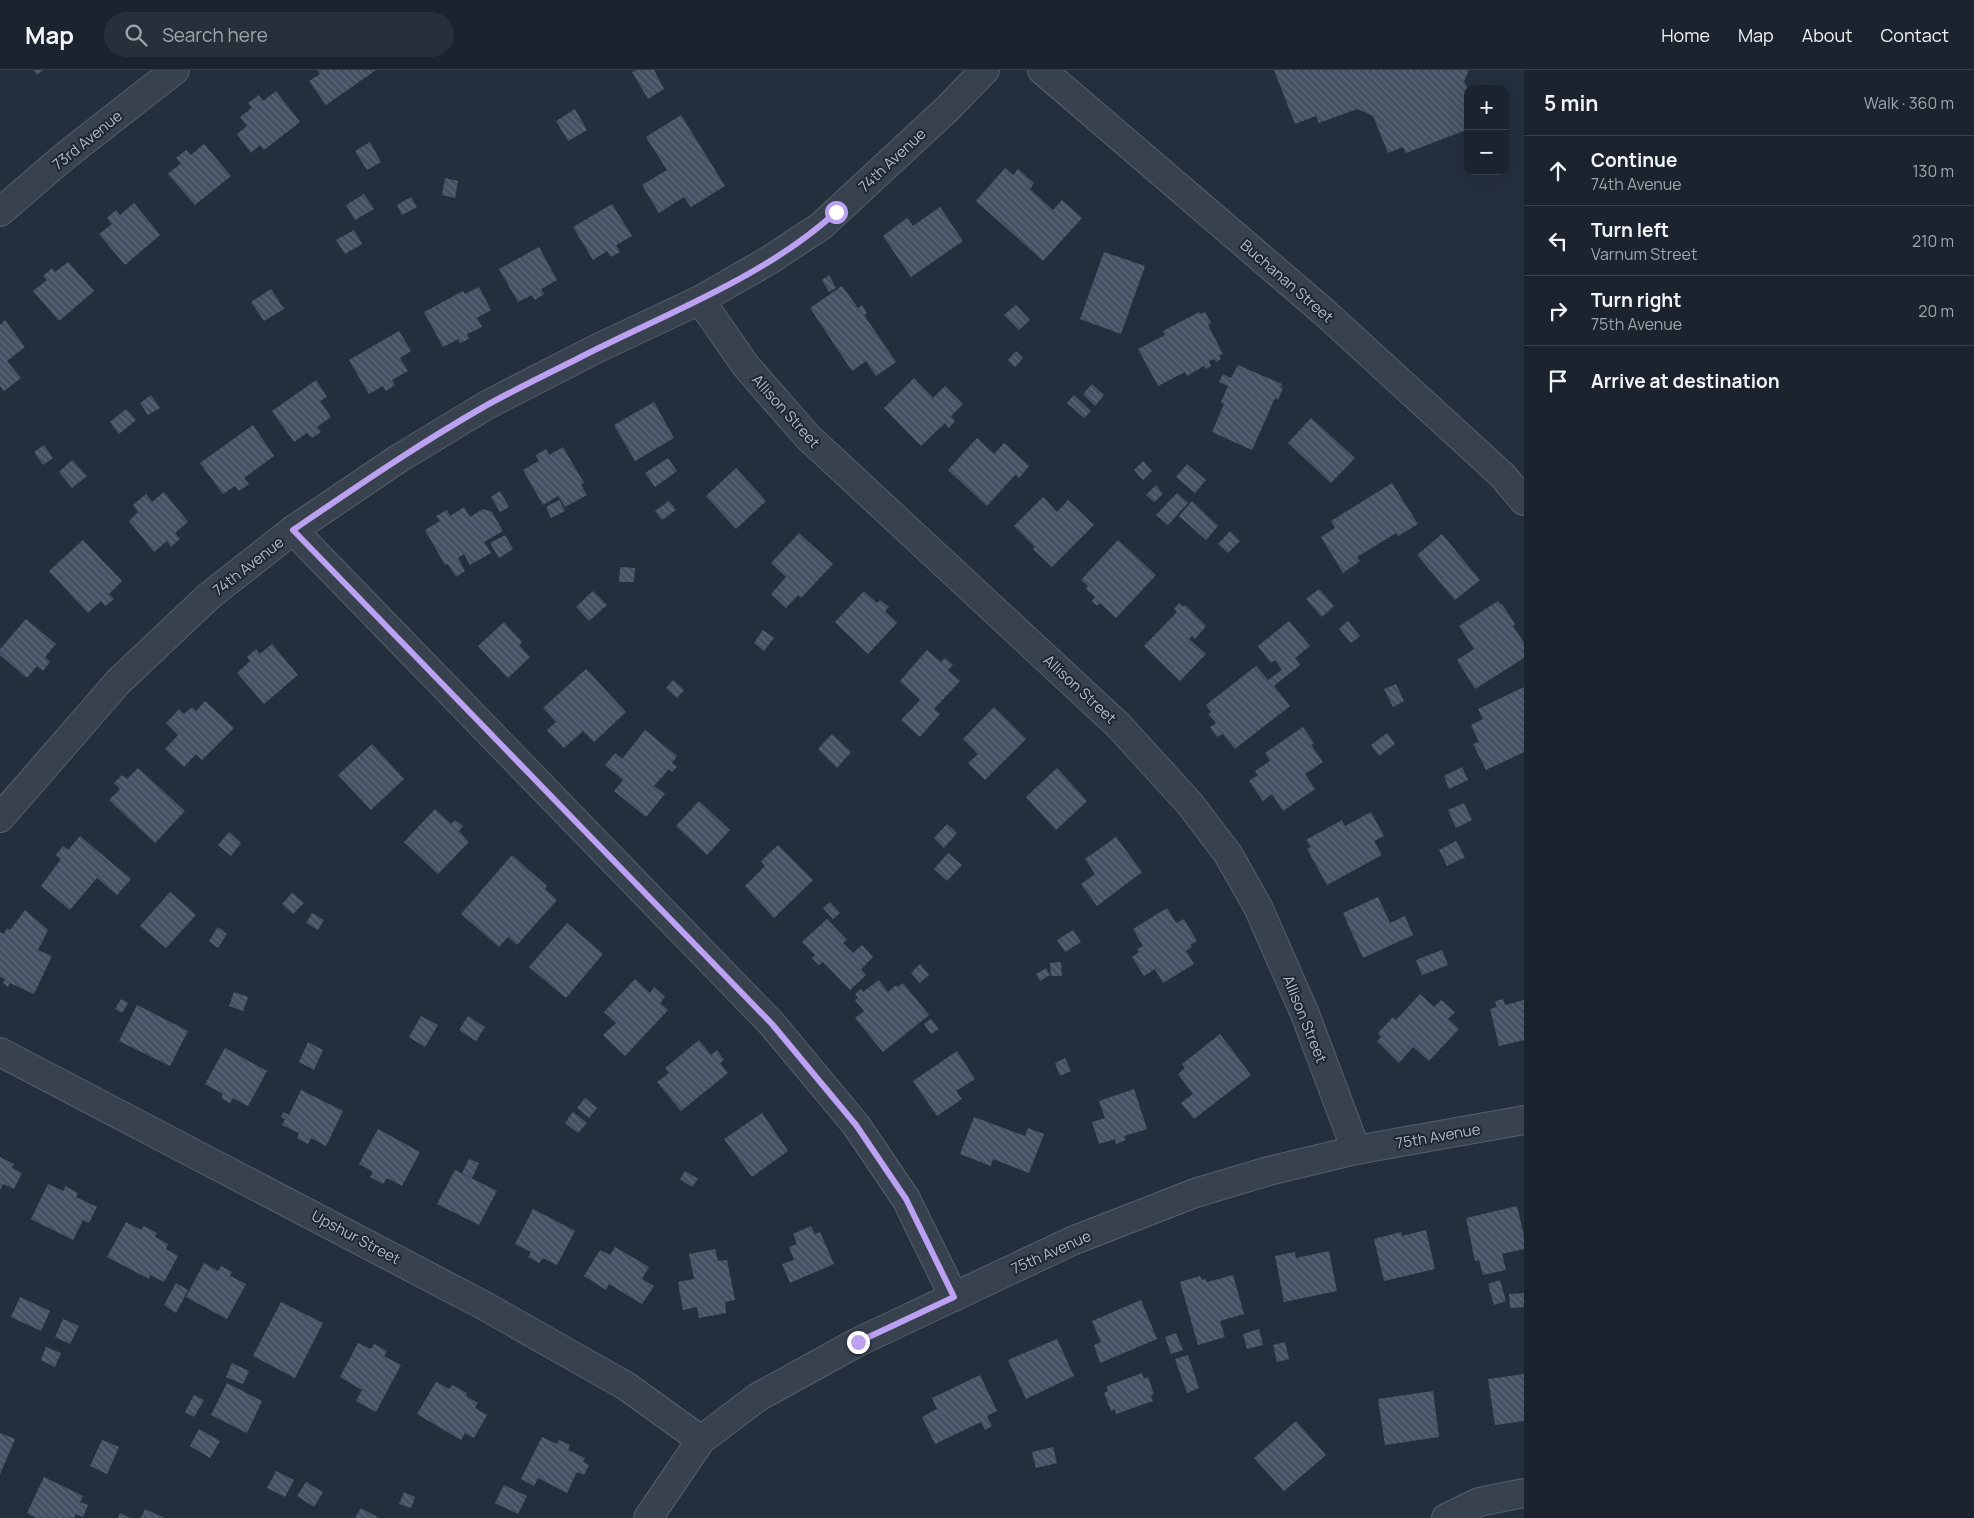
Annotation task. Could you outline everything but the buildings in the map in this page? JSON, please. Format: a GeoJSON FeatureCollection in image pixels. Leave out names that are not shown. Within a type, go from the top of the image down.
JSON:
{"type":"FeatureCollection","features":[{"type":"Feature","properties":{"kind":"street","name":"73rd Avenue"},"geometry":{"type":"LineString","coordinates":[[0,212],[65,156],[175,70]]}},
{"type":"Feature","properties":{"kind":"street","name":"74th Avenue"},"geometry":{"type":"LineString","coordinates":[[0,818],[118,682],[209,596],[293,530],[398,459],[487,405],[598,348],[700,300],[768,261],[821,226],[947,109],[985,70]]}},
{"type":"Feature","properties":{"kind":"street","name":"Buchanan Street"},"geometry":{"type":"LineString","coordinates":[[1042,70],[1324,312],[1502,476],[1524,500]]}},
{"type":"Feature","properties":{"kind":"street","name":"Allison Street"},"geometry":{"type":"LineString","coordinates":[[700,300],[746,366],[808,437],[1118,726],[1190,804],[1228,854],[1258,906],[1305,1014],[1356,1150]]}},
{"type":"Feature","properties":{"kind":"street"},"geometry":{"type":"LineString","coordinates":[[293,530],[772,1024],[856,1125],[906,1199],[954,1297]]}},
{"type":"Feature","properties":{"kind":"street","name":"Upshur Street"},"geometry":{"type":"LineString","coordinates":[[0,1052],[483,1305],[626,1386],[701,1440]]}},
{"type":"Feature","properties":{"kind":"street","name":"75th Avenue"},"geometry":{"type":"LineString","coordinates":[[648,1518],[701,1440],[758,1397],[858,1342],[1072,1241],[1195,1193],[1269,1171],[1356,1150],[1524,1120]]}},
{"type":"Feature","properties":{"kind":"street"},"geometry":{"type":"LineString","coordinates":[[1446,1518],[1479,1502],[1524,1493]]}},
{"type":"Feature","properties":{"kind":"route"},"geometry":{"type":"LineString","coordinates":[[836,212],[821,226],[768,261],[700,300],[598,348],[487,405],[398,459],[293,530],[772,1024],[856,1125],[906,1199],[933,1250],[954,1297],[858,1342]]}}]}
